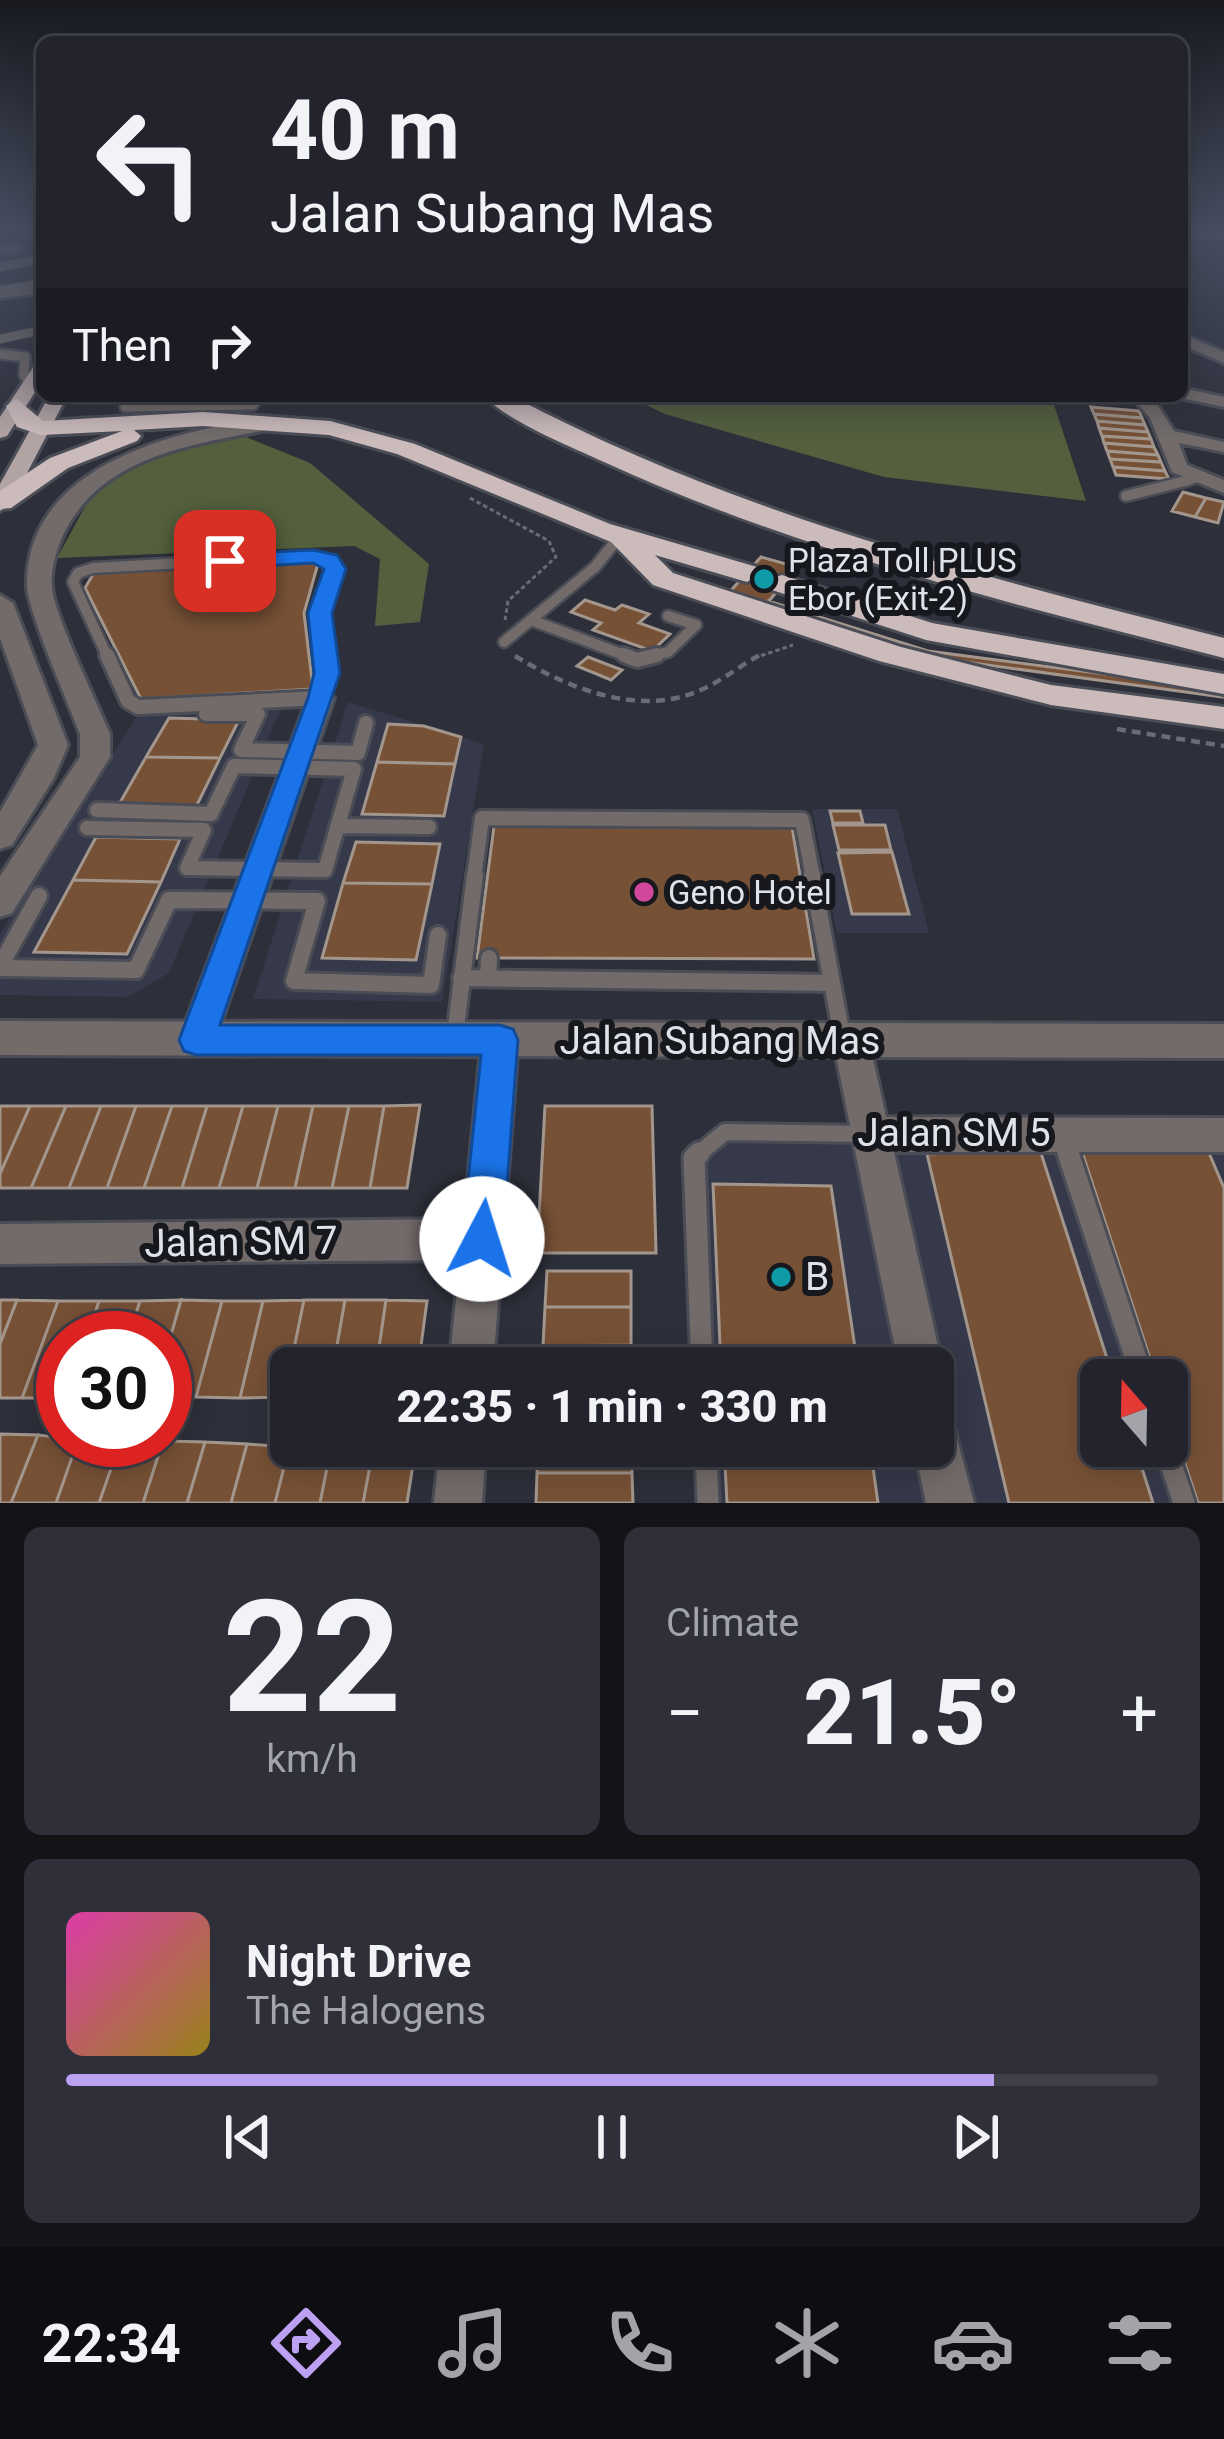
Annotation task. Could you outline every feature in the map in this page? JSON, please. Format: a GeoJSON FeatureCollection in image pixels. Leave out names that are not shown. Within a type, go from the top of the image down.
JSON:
{"type":"FeatureCollection","features":[{"type":"Feature","properties":{"kind":"highway"},"geometry":{"type":"LineString","coordinates":[[24,396],[25,422],[41,428],[203,419],[330,428],[406,449],[620,536],[747,573]]}},
{"type":"Feature","properties":{"kind":"highway"},"geometry":{"type":"LineString","coordinates":[[507,402],[591,446],[722,502],[1034,599],[1224,648]]}},
{"type":"Feature","properties":{"kind":"highway"},"geometry":{"type":"LineString","coordinates":[[549,402],[744,490],[906,540],[1224,624]]}},
{"type":"Feature","properties":{"kind":"highway"},"geometry":{"type":"LineString","coordinates":[[1,503],[37,475],[86,450],[203,419]]}},
{"type":"Feature","properties":{"kind":"highway"},"geometry":{"type":"LineString","coordinates":[[620,536],[663,579],[890,654],[1051,695],[1224,718]]}},
{"type":"Feature","properties":{"kind":"highway"},"geometry":{"type":"LineString","coordinates":[[782,584],[926,631],[1224,684]]}},
{"type":"Feature","properties":{"kind":"main road"},"geometry":{"type":"LineString","coordinates":[[0,431],[36,377]]}},
{"type":"Feature","properties":{"kind":"main road"},"geometry":{"type":"LineString","coordinates":[[1,503],[55,402]]}},
{"type":"Feature","properties":{"kind":"street"},"geometry":{"type":"LineString","coordinates":[[1188,342],[1224,358]]}},
{"type":"Feature","properties":{"kind":"street"},"geometry":{"type":"LineString","coordinates":[[1188,394],[1224,402]]}},
{"type":"Feature","properties":{"kind":"street"},"geometry":{"type":"LineString","coordinates":[[1149,402],[1178,468],[1224,488]]}},
{"type":"Feature","properties":{"kind":"street"},"geometry":{"type":"LineString","coordinates":[[0,904],[95,758],[95,734],[39,588],[42,553],[55,521],[85,487],[150,451],[214,432],[280,422]]}},
{"type":"Feature","properties":{"kind":"street"},"geometry":{"type":"LineString","coordinates":[[1167,435],[1224,447]]}},
{"type":"Feature","properties":{"kind":"street"},"geometry":{"type":"LineString","coordinates":[[0,603],[53,745],[40,778],[0,837]]}},
{"type":"Feature","properties":{"kind":"street"},"geometry":{"type":"LineString","coordinates":[[196,1040],[321,698]]}},
{"type":"Feature","properties":{"kind":"street"},"geometry":{"type":"LineString","coordinates":[[473,1347],[500,1040]]}},
{"type":"Feature","properties":{"kind":"street","name":"Jalan Subang Mas"},"geometry":{"type":"LineString","coordinates":[[6,1041],[1224,1041]]}},
{"type":"Feature","properties":{"kind":"street"},"geometry":{"type":"LineString","coordinates":[[847,1041],[917,1347]]}},
{"type":"Feature","properties":{"kind":"street","name":"Jalan SM 5"},"geometry":{"type":"LineString","coordinates":[[871,1134],[1224,1135]]}},
{"type":"Feature","properties":{"kind":"street","name":"Jalan SM 7"},"geometry":{"type":"LineString","coordinates":[[0,1244],[482,1239]]}},
{"type":"Feature","properties":{"kind":"street"},"geometry":{"type":"LineString","coordinates":[[458,1503],[462,1467]]}},
{"type":"Feature","properties":{"kind":"street"},"geometry":{"type":"LineString","coordinates":[[942,1467],[950,1503]]}},
{"type":"Feature","properties":{"kind":"lane"},"geometry":{"type":"LineString","coordinates":[[0,339],[36,331]]}},
{"type":"Feature","properties":{"kind":"lane"},"geometry":{"type":"LineString","coordinates":[[0,354],[25,357],[24,396]]}},
{"type":"Feature","properties":{"kind":"lane"},"geometry":{"type":"LineString","coordinates":[[129,402],[125,407],[256,402]]}},
{"type":"Feature","properties":{"kind":"lane"},"geometry":{"type":"LineString","coordinates":[[1126,496],[1196,478]]}},
{"type":"Feature","properties":{"kind":"lane"},"geometry":{"type":"LineString","coordinates":[[504,642],[595,567],[620,536]]}},
{"type":"Feature","properties":{"kind":"lane"},"geometry":{"type":"LineString","coordinates":[[313,556],[330,560],[335,569],[320,613],[327,673],[321,698],[138,707],[128,700],[73,583],[78,573],[93,568],[313,556]]}},
{"type":"Feature","properties":{"kind":"lane"},"geometry":{"type":"LineString","coordinates":[[531,620],[637,660],[668,652],[696,626],[668,616]]}},
{"type":"Feature","properties":{"kind":"lane"},"geometry":{"type":"LineString","coordinates":[[87,828],[204,830],[187,868],[325,870],[353,769],[242,750],[258,714],[206,714]]}},
{"type":"Feature","properties":{"kind":"lane"},"geometry":{"type":"LineString","coordinates":[[97,810],[212,814],[234,766],[358,753],[366,723]]}},
{"type":"Feature","properties":{"kind":"lane"},"geometry":{"type":"LineString","coordinates":[[454,1041],[482,818],[802,820],[847,1041]]}},
{"type":"Feature","properties":{"kind":"lane"},"geometry":{"type":"LineString","coordinates":[[337,826],[429,827]]}},
{"type":"Feature","properties":{"kind":"lane"},"geometry":{"type":"LineString","coordinates":[[39,896],[0,967],[136,970],[169,900],[316,901],[294,981],[431,985],[438,934]]}},
{"type":"Feature","properties":{"kind":"lane"},"geometry":{"type":"LineString","coordinates":[[497,979],[498,958]]}},
{"type":"Feature","properties":{"kind":"lane"},"geometry":{"type":"LineString","coordinates":[[461,978],[832,982]]}},
{"type":"Feature","properties":{"kind":"lane","name":"Jalan SM 5"},"geometry":{"type":"LineString","coordinates":[[702,1347],[694,1158],[725,1132],[871,1134]]}},
{"type":"Feature","properties":{"kind":"lane"},"geometry":{"type":"LineString","coordinates":[[1061,1132],[1136,1359]]}},
{"type":"Feature","properties":{"kind":"lane"},"geometry":{"type":"LineString","coordinates":[[707,1467],[708,1503]]}},
{"type":"Feature","properties":{"kind":"lane"},"geometry":{"type":"LineString","coordinates":[[1172,1467],[1184,1503]]}},
{"type":"Feature","properties":{"kind":"path"},"geometry":{"type":"LineString","coordinates":[[464,494],[549,541],[556,557],[508,601],[505,649],[529,665],[597,693],[634,700],[676,698],[700,691],[765,650],[804,646]]}},
{"type":"Feature","properties":{"kind":"path"},"geometry":{"type":"LineString","coordinates":[[1114,728],[1224,746]]}},
{"type":"Feature","properties":{"kind":"shaded area"},"geometry":{"type":"Polygon","coordinates":[[[348,702],[484,744],[442,1002],[253,999],[348,702]]]}},
{"type":"Feature","properties":{"kind":"shaded area"},"geometry":{"type":"Polygon","coordinates":[[[282,706],[169,973],[128,997],[0,995],[0,933],[138,715],[282,706]]]}},
{"type":"Feature","properties":{"kind":"shaded area"},"geometry":{"type":"Polygon","coordinates":[[[812,809],[897,809],[929,933],[837,933],[812,809]]]}},
{"type":"Feature","properties":{"kind":"shaded area"},"geometry":{"type":"Polygon","coordinates":[[[727,1140],[1224,1145],[1224,1503],[715,1503],[714,1467],[954,1467],[954,1347],[709,1347],[702,1160],[727,1140]]]}},
{"type":"Feature","properties":{"kind":"green space"},"geometry":{"type":"Polygon","coordinates":[[[640,402],[1053,402],[1086,501],[884,477],[665,414],[640,402]]]}},
{"type":"Feature","properties":{"kind":"green space"},"geometry":{"type":"Polygon","coordinates":[[[236,433],[310,463],[429,564],[420,622],[375,626],[380,559],[354,546],[57,558],[94,490],[142,461],[236,433]]]}},
{"type":"Feature","properties":{"kind":"building"},"geometry":{"type":"Polygon","coordinates":[[[1091,407],[1139,411],[1142,418],[1094,414],[1091,407]]]}},
{"type":"Feature","properties":{"kind":"building"},"geometry":{"type":"Polygon","coordinates":[[[1094,414],[1142,418],[1145,425],[1097,421],[1094,414]]]}},
{"type":"Feature","properties":{"kind":"building"},"geometry":{"type":"Polygon","coordinates":[[[1097,421],[1145,425],[1148,432],[1099,428],[1097,421]]]}},
{"type":"Feature","properties":{"kind":"building"},"geometry":{"type":"Polygon","coordinates":[[[1099,428],[1148,432],[1151,439],[1102,436],[1099,428]]]}},
{"type":"Feature","properties":{"kind":"building"},"geometry":{"type":"Polygon","coordinates":[[[1102,436],[1151,439],[1154,447],[1104,443],[1102,436]]]}},
{"type":"Feature","properties":{"kind":"building"},"geometry":{"type":"Polygon","coordinates":[[[1104,443],[1154,447],[1158,455],[1107,451],[1104,443]]]}},
{"type":"Feature","properties":{"kind":"building"},"geometry":{"type":"Polygon","coordinates":[[[1107,451],[1158,455],[1161,462],[1110,459],[1107,451]]]}},
{"type":"Feature","properties":{"kind":"building"},"geometry":{"type":"Polygon","coordinates":[[[1110,459],[1161,462],[1165,471],[1113,467],[1110,459]]]}},
{"type":"Feature","properties":{"kind":"building"},"geometry":{"type":"Polygon","coordinates":[[[1113,467],[1165,471],[1169,479],[1116,475],[1113,467]]]}},
{"type":"Feature","properties":{"kind":"building"},"geometry":{"type":"Polygon","coordinates":[[[1183,492],[1206,498],[1195,517],[1172,511],[1183,492]]]}},
{"type":"Feature","properties":{"kind":"building"},"geometry":{"type":"Polygon","coordinates":[[[1206,498],[1224,502],[1218,523],[1195,517],[1206,498]]]}},
{"type":"Feature","properties":{"kind":"building","name":"Plaza Toll PLUS Ebor (Exit-2)"},"geometry":{"type":"Polygon","coordinates":[[[761,557],[797,567],[764,607],[726,596],[761,557]]]}},
{"type":"Feature","properties":{"kind":"building"},"geometry":{"type":"Polygon","coordinates":[[[319,560],[304,613],[313,689],[141,699],[85,588],[95,571],[319,560]]]}},
{"type":"Feature","properties":{"kind":"building"},"geometry":{"type":"Polygon","coordinates":[[[585,600],[649,614],[639,623],[670,634],[652,651],[593,630],[601,623],[571,612],[585,600]]]}},
{"type":"Feature","properties":{"kind":"building"},"geometry":{"type":"Polygon","coordinates":[[[768,601],[928,651],[1220,689],[1222,697],[929,657],[764,607],[768,601]]]}},
{"type":"Feature","properties":{"kind":"building"},"geometry":{"type":"Polygon","coordinates":[[[588,657],[622,670],[611,680],[577,666],[588,657]]]}},
{"type":"Feature","properties":{"kind":"building"},"geometry":{"type":"Polygon","coordinates":[[[169,718],[239,720],[220,758],[146,757],[169,718]]]}},
{"type":"Feature","properties":{"kind":"building"},"geometry":{"type":"Polygon","coordinates":[[[388,724],[424,726],[461,737],[455,764],[377,762],[388,724]]]}},
{"type":"Feature","properties":{"kind":"building"},"geometry":{"type":"Polygon","coordinates":[[[146,757],[220,758],[195,809],[118,806],[146,757]]]}},
{"type":"Feature","properties":{"kind":"building"},"geometry":{"type":"Polygon","coordinates":[[[377,762],[455,764],[444,816],[362,814],[377,762]]]}},
{"type":"Feature","properties":{"kind":"building"},"geometry":{"type":"Polygon","coordinates":[[[830,811],[860,811],[863,823],[833,823],[830,811]]]}},
{"type":"Feature","properties":{"kind":"building"},"geometry":{"type":"Polygon","coordinates":[[[833,825],[885,825],[891,850],[839,850],[833,825]]]}},
{"type":"Feature","properties":{"kind":"building","name":"Geno Hotel"},"geometry":{"type":"Polygon","coordinates":[[[494,826],[792,827],[814,959],[477,958],[494,826]]]}},
{"type":"Feature","properties":{"kind":"building"},"geometry":{"type":"Polygon","coordinates":[[[96,837],[180,839],[161,882],[73,880],[96,837]]]}},
{"type":"Feature","properties":{"kind":"building"},"geometry":{"type":"Polygon","coordinates":[[[356,842],[440,844],[432,884],[343,883],[356,842]]]}},
{"type":"Feature","properties":{"kind":"building"},"geometry":{"type":"Polygon","coordinates":[[[892,852],[909,914],[852,914],[838,853],[892,852]]]}},
{"type":"Feature","properties":{"kind":"building"},"geometry":{"type":"Polygon","coordinates":[[[73,880],[161,882],[127,954],[34,952],[73,880]]]}},
{"type":"Feature","properties":{"kind":"building"},"geometry":{"type":"Polygon","coordinates":[[[343,883],[432,884],[416,960],[322,958],[343,883]]]}},
{"type":"Feature","properties":{"kind":"building"},"geometry":{"type":"Polygon","coordinates":[[[420,1105],[407,1188],[370,1188],[384,1106],[420,1105]]]}},
{"type":"Feature","properties":{"kind":"building"},"geometry":{"type":"Polygon","coordinates":[[[0,1106],[30,1106],[0,1174],[0,1106]]]}},
{"type":"Feature","properties":{"kind":"building"},"geometry":{"type":"Polygon","coordinates":[[[30,1106],[66,1106],[31,1188],[0,1188],[0,1174],[30,1106]]]}},
{"type":"Feature","properties":{"kind":"building"},"geometry":{"type":"Polygon","coordinates":[[[66,1106],[101,1106],[69,1188],[31,1188],[66,1106]]]}},
{"type":"Feature","properties":{"kind":"building"},"geometry":{"type":"Polygon","coordinates":[[[101,1106],[136,1106],[107,1188],[69,1188],[101,1106]]]}},
{"type":"Feature","properties":{"kind":"building"},"geometry":{"type":"Polygon","coordinates":[[[136,1106],[172,1106],[144,1188],[107,1188],[136,1106]]]}},
{"type":"Feature","properties":{"kind":"building"},"geometry":{"type":"Polygon","coordinates":[[[172,1106],[207,1106],[182,1188],[144,1188],[172,1106]]]}},
{"type":"Feature","properties":{"kind":"building"},"geometry":{"type":"Polygon","coordinates":[[[207,1106],[243,1106],[219,1188],[182,1188],[207,1106]]]}},
{"type":"Feature","properties":{"kind":"building"},"geometry":{"type":"Polygon","coordinates":[[[243,1106],[278,1106],[257,1188],[219,1188],[243,1106]]]}},
{"type":"Feature","properties":{"kind":"building"},"geometry":{"type":"Polygon","coordinates":[[[278,1106],[313,1106],[295,1188],[257,1188],[278,1106]]]}},
{"type":"Feature","properties":{"kind":"building"},"geometry":{"type":"Polygon","coordinates":[[[313,1106],[349,1106],[332,1188],[295,1188],[313,1106]]]}},
{"type":"Feature","properties":{"kind":"building"},"geometry":{"type":"Polygon","coordinates":[[[349,1106],[384,1106],[370,1188],[332,1188],[349,1106]]]}},
{"type":"Feature","properties":{"kind":"building"},"geometry":{"type":"Polygon","coordinates":[[[545,1106],[652,1106],[656,1253],[537,1253],[545,1106]]]}},
{"type":"Feature","properties":{"kind":"building"},"geometry":{"type":"Polygon","coordinates":[[[1040,1150],[1107,1359],[1080,1359],[1080,1467],[1142,1467],[1153,1503],[1009,1503],[927,1154],[1040,1150]]]}},
{"type":"Feature","properties":{"kind":"building"},"geometry":{"type":"Polygon","coordinates":[[[1082,1152],[1209,1153],[1224,1188],[1224,1503],[1198,1503],[1186,1467],[1188,1359],[1150,1359],[1082,1152]]]}},
{"type":"Feature","properties":{"kind":"building","name":"B"},"geometry":{"type":"Polygon","coordinates":[[[713,1184],[831,1186],[855,1347],[720,1347],[713,1184]]]}},
{"type":"Feature","properties":{"kind":"building"},"geometry":{"type":"Polygon","coordinates":[[[547,1271],[631,1271],[631,1307],[545,1307],[547,1271]]]}},
{"type":"Feature","properties":{"kind":"building"},"geometry":{"type":"Polygon","coordinates":[[[0,1300],[17,1300],[0,1344],[0,1300]]]}},
{"type":"Feature","properties":{"kind":"building"},"geometry":{"type":"Polygon","coordinates":[[[17,1300],[58,1301],[54,1311],[36,1311],[36,1360],[22,1398],[0,1398],[0,1344],[17,1300]]]}},
{"type":"Feature","properties":{"kind":"building"},"geometry":{"type":"Polygon","coordinates":[[[181,1300],[222,1301],[196,1397],[192,1397],[192,1311],[178,1311],[181,1300]]]}},
{"type":"Feature","properties":{"kind":"building"},"geometry":{"type":"Polygon","coordinates":[[[181,1300],[178,1311],[137,1311],[140,1301],[181,1300]]]}},
{"type":"Feature","properties":{"kind":"building"},"geometry":{"type":"Polygon","coordinates":[[[304,1300],[345,1300],[337,1347],[294,1347],[304,1300]]]}},
{"type":"Feature","properties":{"kind":"building"},"geometry":{"type":"Polygon","coordinates":[[[304,1300],[294,1347],[270,1347],[270,1397],[240,1398],[263,1301],[304,1300]]]}},
{"type":"Feature","properties":{"kind":"building"},"geometry":{"type":"Polygon","coordinates":[[[345,1300],[386,1300],[379,1347],[337,1347],[345,1300]]]}},
{"type":"Feature","properties":{"kind":"building"},"geometry":{"type":"Polygon","coordinates":[[[386,1300],[427,1301],[421,1347],[379,1347],[386,1300]]]}},
{"type":"Feature","properties":{"kind":"building"},"geometry":{"type":"Polygon","coordinates":[[[58,1301],[99,1301],[96,1311],[54,1311],[58,1301]]]}},
{"type":"Feature","properties":{"kind":"building"},"geometry":{"type":"Polygon","coordinates":[[[99,1301],[140,1301],[137,1311],[96,1311],[99,1301]]]}},
{"type":"Feature","properties":{"kind":"building"},"geometry":{"type":"Polygon","coordinates":[[[222,1301],[263,1301],[240,1398],[196,1397],[222,1301]]]}},
{"type":"Feature","properties":{"kind":"building"},"geometry":{"type":"Polygon","coordinates":[[[545,1307],[631,1307],[631,1345],[543,1346],[545,1307]]]}},
{"type":"Feature","properties":{"kind":"building"},"geometry":{"type":"Polygon","coordinates":[[[631,1345],[631,1347],[543,1347],[631,1345]]]}},
{"type":"Feature","properties":{"kind":"building"},"geometry":{"type":"Polygon","coordinates":[[[36,1360],[36,1398],[22,1398],[36,1360]]]}},
{"type":"Feature","properties":{"kind":"building"},"geometry":{"type":"Polygon","coordinates":[[[0,1434],[36,1435],[11,1503],[0,1503],[0,1434]]]}},
{"type":"Feature","properties":{"kind":"building"},"geometry":{"type":"Polygon","coordinates":[[[36,1440],[36,1467],[69,1467],[56,1503],[11,1503],[36,1440]]]}},
{"type":"Feature","properties":{"kind":"building"},"geometry":{"type":"Polygon","coordinates":[[[192,1442],[205,1442],[187,1503],[143,1503],[155,1467],[192,1467],[192,1442]]]}},
{"type":"Feature","properties":{"kind":"building"},"geometry":{"type":"Polygon","coordinates":[[[205,1442],[247,1444],[231,1503],[187,1503],[205,1442]]]}},
{"type":"Feature","properties":{"kind":"building"},"geometry":{"type":"Polygon","coordinates":[[[247,1444],[270,1446],[270,1467],[284,1467],[275,1503],[231,1503],[247,1444]]]}},
{"type":"Feature","properties":{"kind":"building"},"geometry":{"type":"Polygon","coordinates":[[[69,1467],[112,1467],[99,1503],[56,1503],[69,1467]]]}},
{"type":"Feature","properties":{"kind":"building"},"geometry":{"type":"Polygon","coordinates":[[[112,1467],[155,1467],[143,1503],[99,1503],[112,1467]]]}},
{"type":"Feature","properties":{"kind":"building"},"geometry":{"type":"Polygon","coordinates":[[[284,1467],[327,1467],[320,1503],[275,1503],[284,1467]]]}},
{"type":"Feature","properties":{"kind":"building"},"geometry":{"type":"Polygon","coordinates":[[[327,1467],[370,1467],[363,1503],[320,1503],[327,1467]]]}},
{"type":"Feature","properties":{"kind":"building"},"geometry":{"type":"Polygon","coordinates":[[[370,1467],[413,1467],[407,1503],[363,1503],[370,1467]]]}},
{"type":"Feature","properties":{"kind":"building"},"geometry":{"type":"Polygon","coordinates":[[[537,1467],[632,1467],[632,1473],[537,1473],[537,1467]]]}},
{"type":"Feature","properties":{"kind":"building"},"geometry":{"type":"Polygon","coordinates":[[[725,1467],[873,1467],[878,1503],[727,1503],[725,1467]]]}},
{"type":"Feature","properties":{"kind":"building"},"geometry":{"type":"Polygon","coordinates":[[[537,1473],[632,1473],[633,1503],[536,1503],[537,1473]]]}},
{"type":"Feature","properties":{"kind":"place","name":"Plaza Toll PLUS Ebor (Exit-2)"},"geometry":{"type":"Point","coordinates":[764,579]}},
{"type":"Feature","properties":{"kind":"place","name":"Geno Hotel"},"geometry":{"type":"Point","coordinates":[644,892]}},
{"type":"Feature","properties":{"kind":"place","name":"B"},"geometry":{"type":"Point","coordinates":[781,1277]}},
{"type":"Feature","properties":{"kind":"route"},"geometry":{"type":"LineString","coordinates":[[225,561],[313,556],[330,560],[335,569],[320,613],[327,673],[321,698],[196,1040],[500,1040],[482,1239]]}}]}
